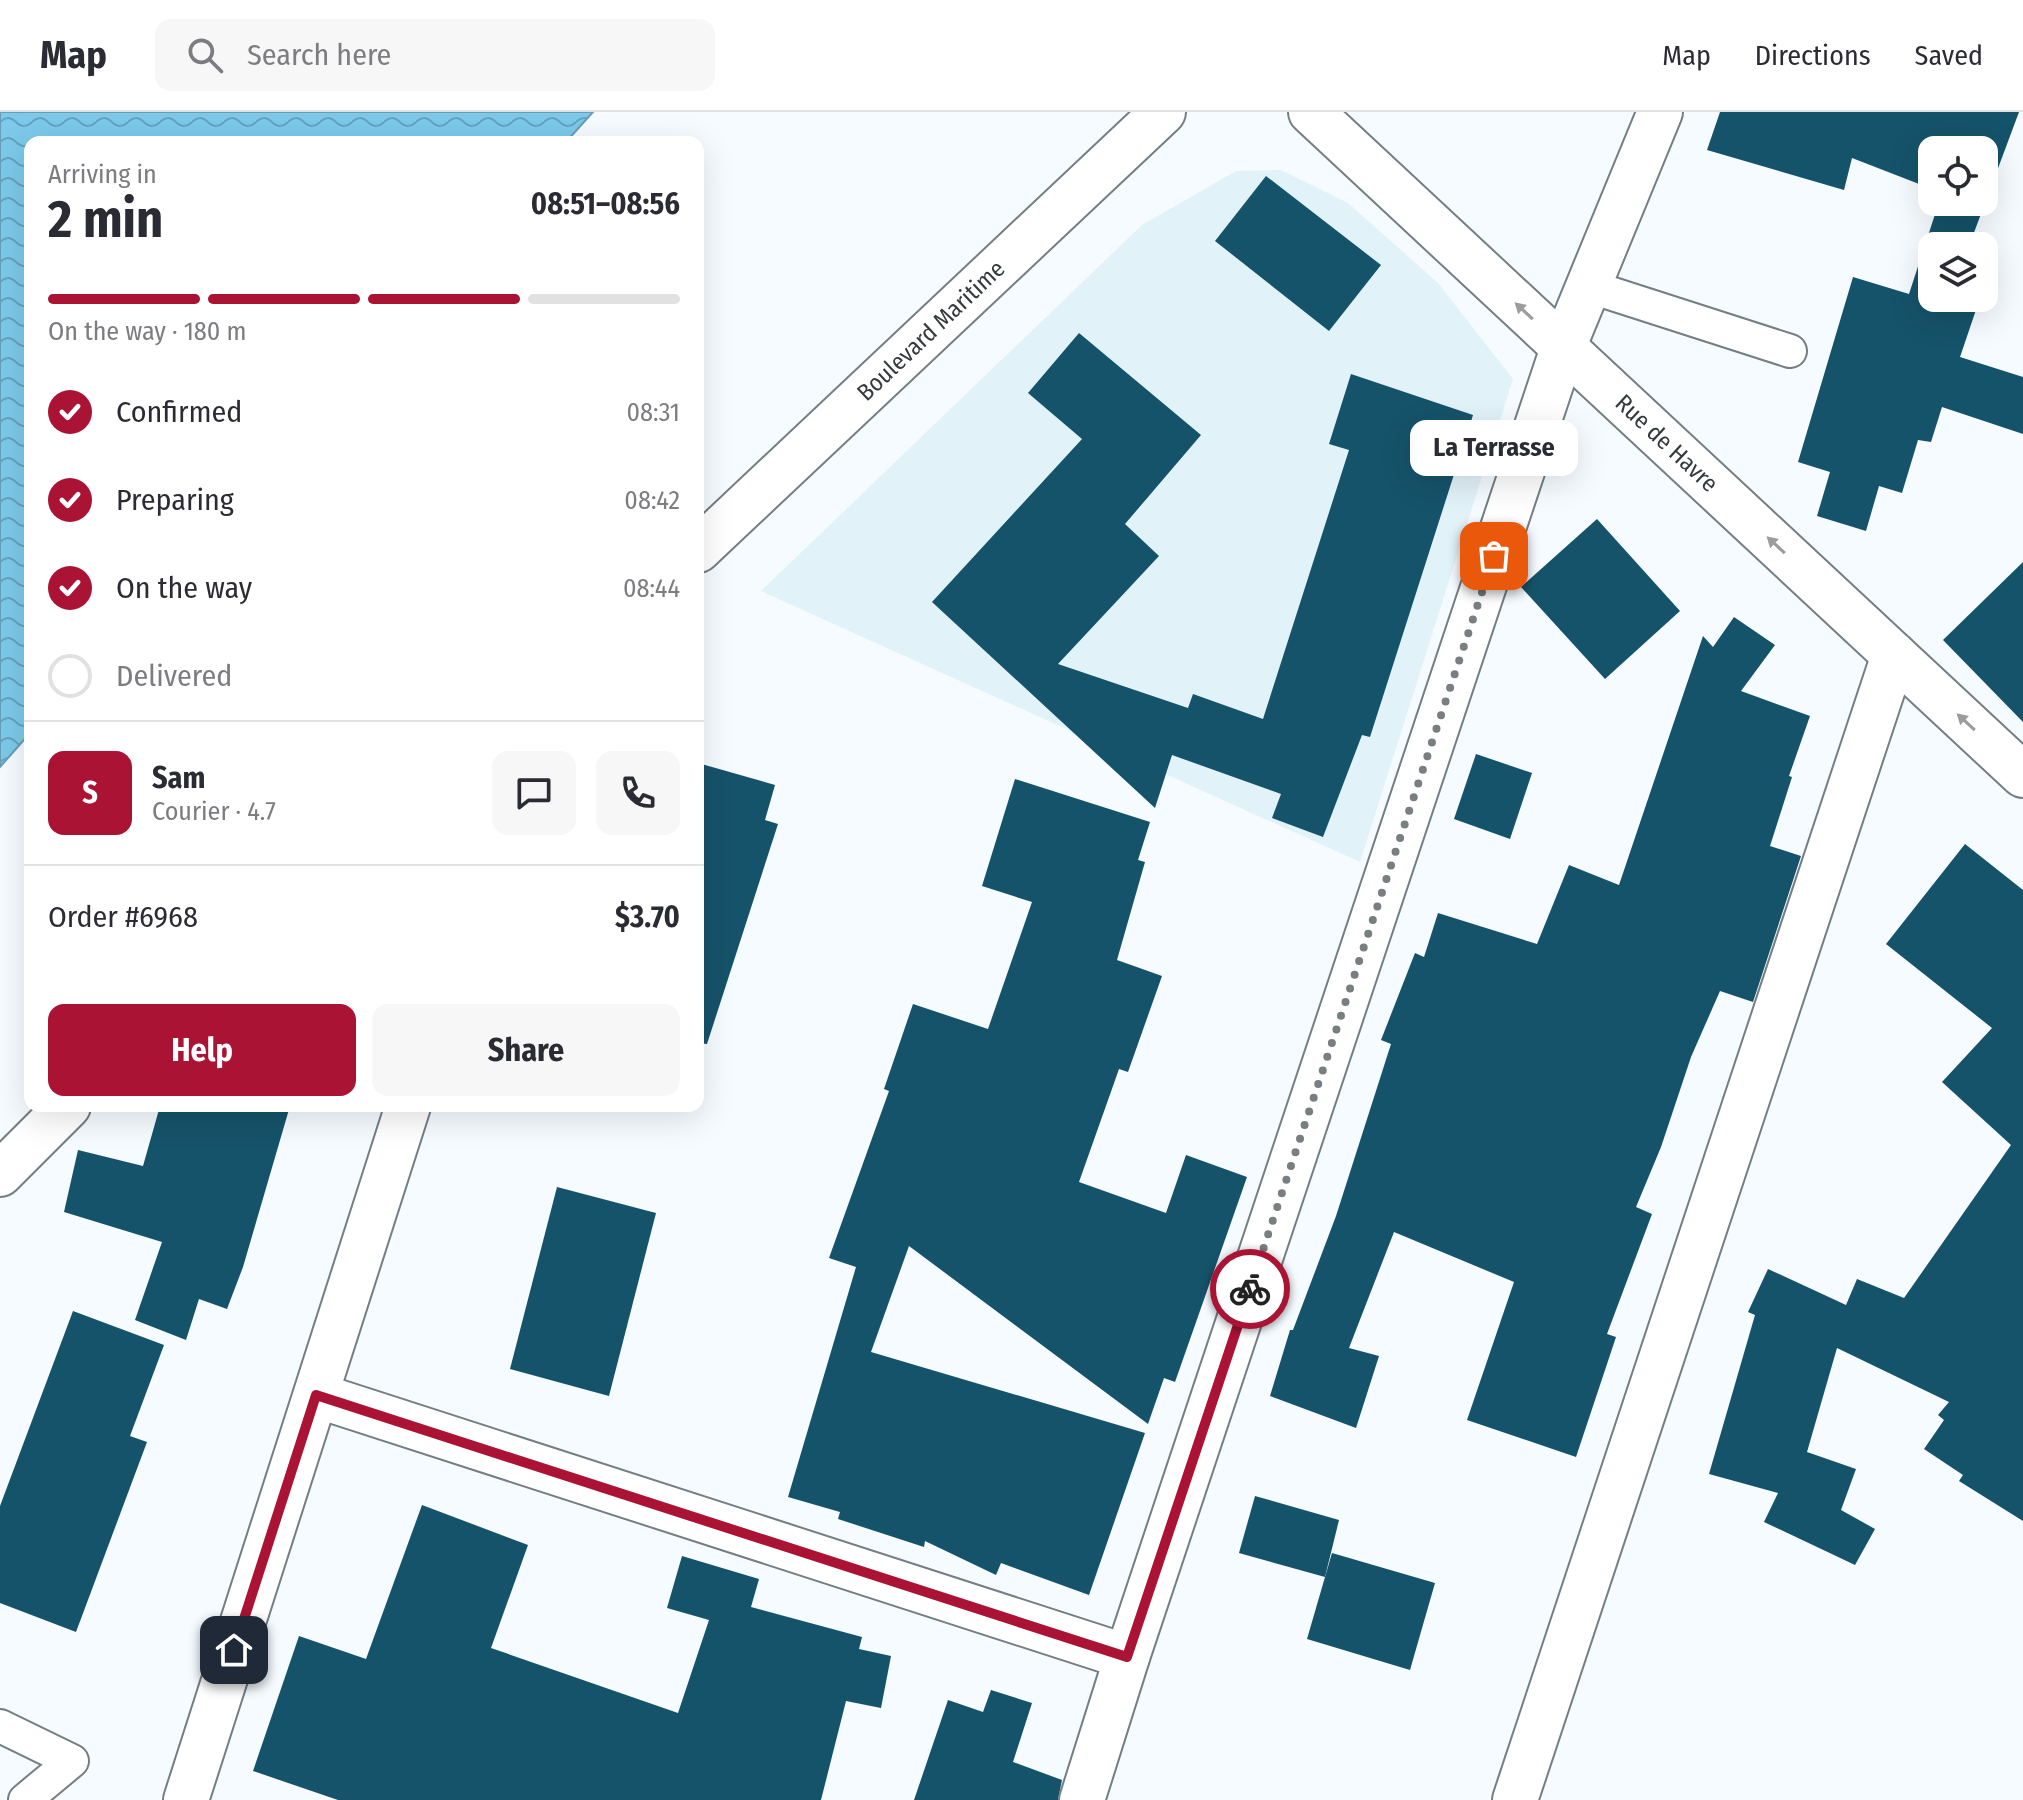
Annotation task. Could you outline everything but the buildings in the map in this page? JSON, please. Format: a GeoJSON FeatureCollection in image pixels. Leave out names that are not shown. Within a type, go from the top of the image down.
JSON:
{"type":"FeatureCollection","features":[{"type":"Feature","properties":{"kind":"street","name":"Boulevard Maritime"},"geometry":{"type":"LineString","coordinates":[[704,544],[1163,112]]}},
{"type":"Feature","properties":{"kind":"street","name":"Rue de Havre"},"geometry":{"type":"LineString","coordinates":[[1311,112],[2023,775]]}},
{"type":"Feature","properties":{"kind":"street"},"geometry":{"type":"LineString","coordinates":[[1082,1800],[1563,348],[1660,112]]}},
{"type":"Feature","properties":{"kind":"street"},"geometry":{"type":"LineString","coordinates":[[1515,1800],[1894,655]]}},
{"type":"Feature","properties":{"kind":"street"},"geometry":{"type":"LineString","coordinates":[[0,1174],[62,1112]]}},
{"type":"Feature","properties":{"kind":"street"},"geometry":{"type":"LineString","coordinates":[[196,1797],[316,1395],[406,1112]]}},
{"type":"Feature","properties":{"kind":"street"},"geometry":{"type":"LineString","coordinates":[[316,1395],[1127,1657]]}},
{"type":"Feature","properties":{"kind":"lane"},"geometry":{"type":"LineString","coordinates":[[1588,286],[1790,351]]}},
{"type":"Feature","properties":{"kind":"lane"},"geometry":{"type":"LineString","coordinates":[[0,1726],[72,1761],[25,1800]]}},
{"type":"Feature","properties":{"kind":"shaded area"},"geometry":{"type":"Polygon","coordinates":[[[1281,170],[1348,203],[1438,283],[1513,379],[1360,862],[761,591],[1142,225],[1236,171],[1281,170]]]}},
{"type":"Feature","properties":{"kind":"water"},"geometry":{"type":"Polygon","coordinates":[[[0,112],[593,112],[571,136],[24,136],[24,740],[0,767],[0,112]]]}},
{"type":"Feature","properties":{"kind":"way so far"},"geometry":{"type":"LineString","coordinates":[[1250,1289],[1494,556]]}},
{"type":"Feature","properties":{"kind":"place","name":"La Terrasse"},"geometry":{"type":"Point","coordinates":[1494,556]}},
{"type":"Feature","properties":{"kind":"route"},"geometry":{"type":"LineString","coordinates":[[234,1650],[316,1395],[1127,1657],[1250,1289]]}}]}
